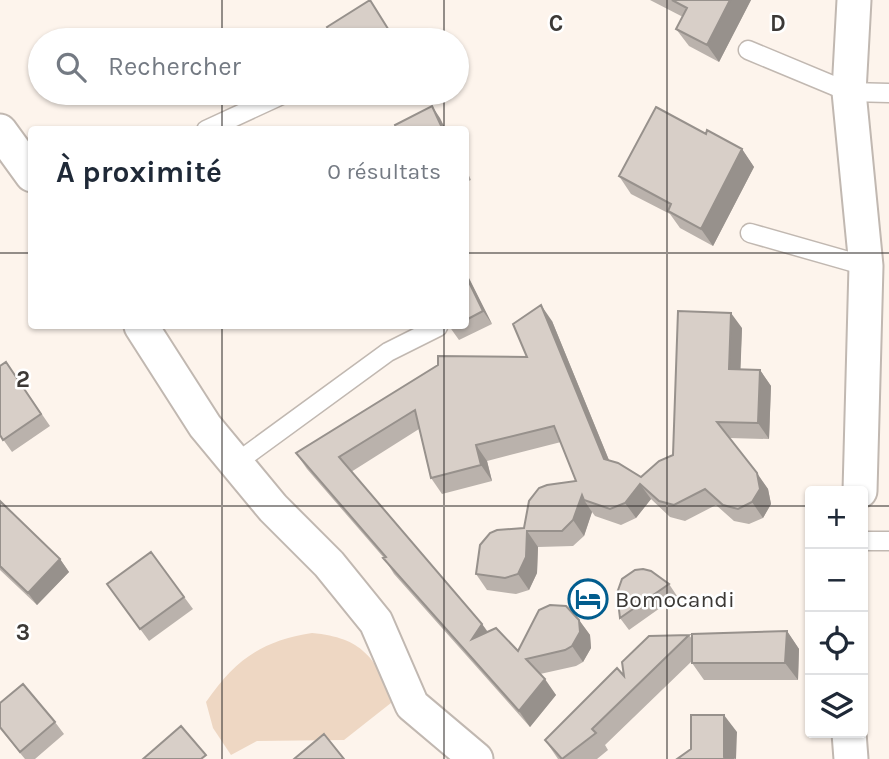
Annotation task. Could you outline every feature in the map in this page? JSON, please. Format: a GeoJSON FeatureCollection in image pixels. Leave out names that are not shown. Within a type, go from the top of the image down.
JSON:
{"type":"FeatureCollection","features":[{"type":"Feature","properties":{"kind":"street"},"geometry":{"type":"LineString","coordinates":[[854,0],[849,92],[866,265],[860,486]]}},
{"type":"Feature","properties":{"kind":"street"},"geometry":{"type":"LineString","coordinates":[[0,131],[28,170]]}},
{"type":"Feature","properties":{"kind":"street"},"geometry":{"type":"LineString","coordinates":[[143,329],[205,426],[273,508],[329,564],[376,622],[412,705],[476,759]]}},
{"type":"Feature","properties":{"kind":"street"},"geometry":{"type":"LineString","coordinates":[[849,738],[851,759]]}},
{"type":"Feature","properties":{"kind":"lane"},"geometry":{"type":"LineString","coordinates":[[748,50],[849,92],[889,93]]}},
{"type":"Feature","properties":{"kind":"lane"},"geometry":{"type":"LineString","coordinates":[[215,126],[260,105]]}},
{"type":"Feature","properties":{"kind":"lane"},"geometry":{"type":"LineString","coordinates":[[750,233],[866,265]]}},
{"type":"Feature","properties":{"kind":"lane"},"geometry":{"type":"LineString","coordinates":[[236,463],[388,352],[434,329]]}},
{"type":"Feature","properties":{"kind":"lane"},"geometry":{"type":"LineString","coordinates":[[868,541],[889,541]]}},
{"type":"Feature","properties":{"kind":"shaded area"},"geometry":{"type":"Polygon","coordinates":[[[312,633],[344,640],[364,652],[373,661],[396,699],[344,740],[257,741],[231,755],[213,728],[206,702],[228,675],[251,655],[278,641],[312,633]]]}},
{"type":"Feature","properties":{"kind":"building"},"geometry":{"type":"Polygon","coordinates":[[[370,0],[388,28],[328,28],[370,0]]]}},
{"type":"Feature","properties":{"kind":"building"},"geometry":{"type":"Polygon","coordinates":[[[672,0],[730,0],[707,45],[676,29],[687,8],[672,0]]]}},
{"type":"Feature","properties":{"kind":"building"},"geometry":{"type":"Polygon","coordinates":[[[432,106],[441,126],[395,126],[432,106]]]}},
{"type":"Feature","properties":{"kind":"building"},"geometry":{"type":"Polygon","coordinates":[[[656,107],[706,134],[707,130],[742,149],[701,229],[668,211],[671,204],[619,176],[656,107]]]}},
{"type":"Feature","properties":{"kind":"building"},"geometry":{"type":"Polygon","coordinates":[[[469,282],[483,311],[469,318],[469,282]]]}},
{"type":"Feature","properties":{"kind":"building"},"geometry":{"type":"Polygon","coordinates":[[[541,305],[604,459],[618,463],[641,477],[659,461],[673,455],[678,311],[731,313],[729,369],[760,370],[758,423],[717,422],[757,473],[760,489],[752,502],[738,509],[723,505],[705,489],[674,505],[659,501],[640,484],[625,503],[610,509],[584,500],[582,495],[573,520],[562,531],[527,531],[526,557],[518,574],[505,578],[476,574],[480,545],[490,533],[497,530],[524,528],[529,501],[539,488],[576,481],[554,426],[476,445],[481,465],[431,478],[415,410],[339,457],[482,624],[472,639],[496,628],[518,651],[539,610],[550,605],[566,606],[579,620],[580,632],[572,646],[526,659],[545,679],[519,711],[383,558],[386,557],[296,453],[438,365],[438,356],[527,357],[513,324],[541,305]]]}},
{"type":"Feature","properties":{"kind":"building"},"geometry":{"type":"Polygon","coordinates":[[[6,362],[41,414],[3,440],[0,435],[0,366],[6,362]]]}},
{"type":"Feature","properties":{"kind":"building"},"geometry":{"type":"Polygon","coordinates":[[[0,501],[60,559],[28,593],[0,566],[0,501]]]}},
{"type":"Feature","properties":{"kind":"building"},"geometry":{"type":"Polygon","coordinates":[[[151,552],[184,597],[140,629],[107,584],[151,552]]]}},
{"type":"Feature","properties":{"kind":"building"},"geometry":{"type":"Polygon","coordinates":[[[635,570],[651,571],[669,584],[620,618],[617,593],[622,579],[635,570]]]}},
{"type":"Feature","properties":{"kind":"building"},"geometry":{"type":"Polygon","coordinates":[[[787,631],[785,663],[692,663],[692,634],[787,631]]]}},
{"type":"Feature","properties":{"kind":"building"},"geometry":{"type":"Polygon","coordinates":[[[689,635],[592,729],[596,733],[562,759],[545,740],[617,668],[624,676],[622,662],[649,636],[689,635]]]}},
{"type":"Feature","properties":{"kind":"building"},"geometry":{"type":"Polygon","coordinates":[[[23,684],[55,722],[20,752],[0,727],[0,703],[23,684]]]}},
{"type":"Feature","properties":{"kind":"building"},"geometry":{"type":"Polygon","coordinates":[[[691,715],[724,715],[724,757],[734,759],[677,759],[691,749],[691,715]]]}},
{"type":"Feature","properties":{"kind":"building"},"geometry":{"type":"Polygon","coordinates":[[[181,726],[206,755],[201,759],[143,759],[181,726]]]}},
{"type":"Feature","properties":{"kind":"building"},"geometry":{"type":"Polygon","coordinates":[[[324,734],[344,759],[294,759],[324,734]]]}},
{"type":"Feature","properties":{"kind":"place","name":"Bomocandi"},"geometry":{"type":"Point","coordinates":[588,599]}}]}
